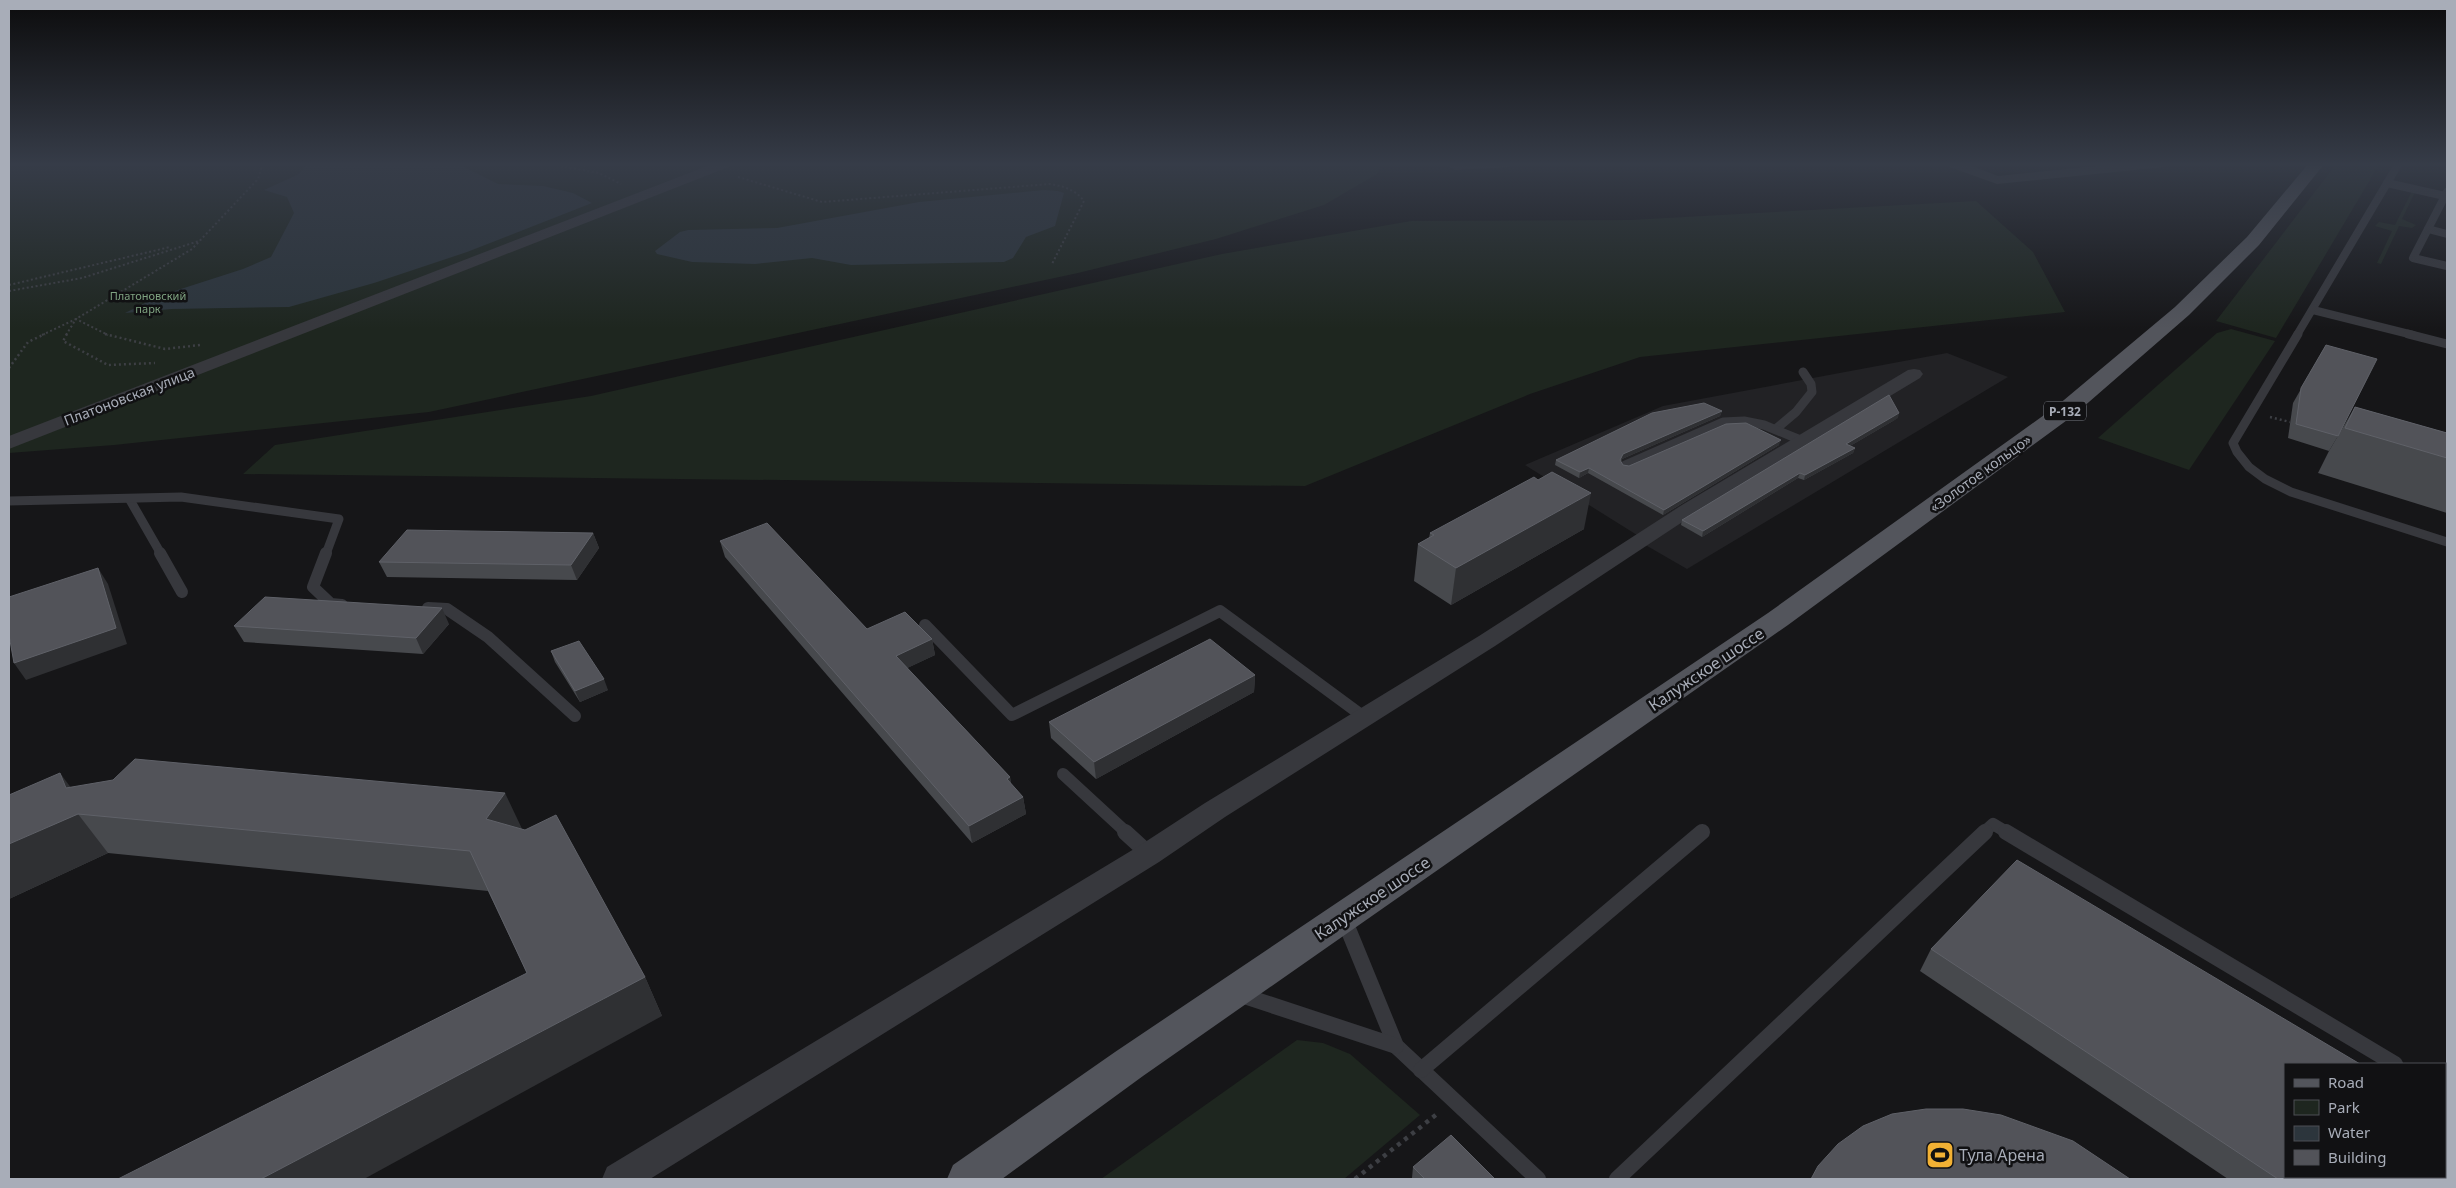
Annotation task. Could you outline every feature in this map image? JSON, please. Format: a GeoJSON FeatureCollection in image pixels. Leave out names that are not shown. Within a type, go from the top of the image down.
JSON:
{"type":"FeatureCollection","features":[{"type":"Feature","properties":{"kind":"main road","name":"«Золотое кольцо»"},"geometry":{"type":"LineString","coordinates":[[1778,619],[2066,410],[2182,311],[2246,248],[2271,218]]}},
{"type":"Feature","properties":{"kind":"main road","name":"Калужское шоссе"},"geometry":{"type":"LineString","coordinates":[[968,1179],[1129,1064],[1778,619]]}},
{"type":"Feature","properties":{"kind":"street","name":"Платоновская улица"},"geometry":{"type":"LineString","coordinates":[[9,443],[585,218]]}},
{"type":"Feature","properties":{"kind":"street"},"geometry":{"type":"LineString","coordinates":[[619,1179],[1149,854],[1364,717],[1487,642],[1689,509],[1914,374]]}},
{"type":"Feature","properties":{"kind":"lane"},"geometry":{"type":"LineString","coordinates":[[2366,218],[2233,443],[2249,466],[2257,473],[2291,492],[2447,542]]}},
{"type":"Feature","properties":{"kind":"lane"},"geometry":{"type":"LineString","coordinates":[[2434,218],[2413,258],[2447,266]]}},
{"type":"Feature","properties":{"kind":"lane"},"geometry":{"type":"LineString","coordinates":[[2428,230],[2447,234]]}},
{"type":"Feature","properties":{"kind":"lane"},"geometry":{"type":"LineString","coordinates":[[2313,310],[2447,344]]}},
{"type":"Feature","properties":{"kind":"lane"},"geometry":{"type":"LineString","coordinates":[[1777,428],[1796,412],[1812,392],[1808,378],[1803,372]]}},
{"type":"Feature","properties":{"kind":"lane"},"geometry":{"type":"LineString","coordinates":[[1625,465],[1723,422],[1747,420],[1777,428],[1803,441]]}},
{"type":"Feature","properties":{"kind":"lane"},"geometry":{"type":"LineString","coordinates":[[9,500],[130,500],[181,497],[340,519],[313,587],[332,604],[351,605]]}},
{"type":"Feature","properties":{"kind":"lane"},"geometry":{"type":"LineString","coordinates":[[130,500],[182,592]]}},
{"type":"Feature","properties":{"kind":"lane"},"geometry":{"type":"LineString","coordinates":[[418,608],[447,609],[488,637],[575,716]]}},
{"type":"Feature","properties":{"kind":"lane"},"geometry":{"type":"LineString","coordinates":[[926,625],[1012,715],[1220,610],[1364,717]]}},
{"type":"Feature","properties":{"kind":"lane"},"geometry":{"type":"LineString","coordinates":[[1063,774],[1149,854]]}},
{"type":"Feature","properties":{"kind":"lane"},"geometry":{"type":"LineString","coordinates":[[1617,1179],[1993,824],[2393,1063]]}},
{"type":"Feature","properties":{"kind":"lane"},"geometry":{"type":"LineString","coordinates":[[1421,1070],[1702,832]]}},
{"type":"Feature","properties":{"kind":"lane"},"geometry":{"type":"LineString","coordinates":[[1343,918],[1396,1046],[1538,1179]]}},
{"type":"Feature","properties":{"kind":"lane"},"geometry":{"type":"LineString","coordinates":[[1234,992],[1396,1046]]}},
{"type":"Feature","properties":{"kind":"path"},"geometry":{"type":"LineString","coordinates":[[9,368],[28,342],[76,319],[192,249],[220,218]]}},
{"type":"Feature","properties":{"kind":"path"},"geometry":{"type":"LineString","coordinates":[[1052,264],[1075,218]]}},
{"type":"Feature","properties":{"kind":"path"},"geometry":{"type":"LineString","coordinates":[[9,285],[200,240]]}},
{"type":"Feature","properties":{"kind":"path"},"geometry":{"type":"LineString","coordinates":[[9,291],[41,289],[100,274],[200,240]]}},
{"type":"Feature","properties":{"kind":"path"},"geometry":{"type":"LineString","coordinates":[[76,319],[111,337],[166,349]]}},
{"type":"Feature","properties":{"kind":"path"},"geometry":{"type":"LineString","coordinates":[[76,319],[63,341],[108,365]]}},
{"type":"Feature","properties":{"kind":"path"},"geometry":{"type":"LineString","coordinates":[[1355,1179],[1454,1100]]}},
{"type":"Feature","properties":{"kind":"shaded area"},"geometry":{"type":"Polygon","coordinates":[[[1947,353],[2008,377],[1687,569],[1642,543],[1645,540],[1525,465],[1663,406],[1947,353]]]}},
{"type":"Feature","properties":{"kind":"green space","name":"Платоновский парк"},"geometry":{"type":"Polygon","coordinates":[[[9,218],[1281,218],[1216,239],[1078,273],[429,412],[114,445],[9,453],[9,218]]]}},
{"type":"Feature","properties":{"kind":"green space"},"geometry":{"type":"Polygon","coordinates":[[[1995,218],[2033,252],[2065,312],[1640,357],[1530,394],[1305,486],[243,474],[275,445],[591,396],[1222,254],[1411,221],[1995,218]]]}},
{"type":"Feature","properties":{"kind":"green space"},"geometry":{"type":"Polygon","coordinates":[[[2295,218],[2347,218],[2276,338],[2216,321],[2295,218]]]}},
{"type":"Feature","properties":{"kind":"green space"},"geometry":{"type":"Polygon","coordinates":[[[2398,218],[2402,218],[2416,225],[2412,228],[2399,226],[2381,264],[2377,263],[2392,231],[2375,226],[2379,222],[2395,225],[2398,218]]]}},
{"type":"Feature","properties":{"kind":"green space"},"geometry":{"type":"Polygon","coordinates":[[[2231,329],[2275,341],[2189,470],[2098,438],[2217,333],[2231,329]]]}},
{"type":"Feature","properties":{"kind":"green space"},"geometry":{"type":"Polygon","coordinates":[[[1297,1040],[1323,1043],[1350,1054],[1420,1115],[1344,1179],[1101,1179],[1297,1040]]]}},
{"type":"Feature","properties":{"kind":"water"},"geometry":{"type":"Polygon","coordinates":[[[291,218],[553,218],[467,252],[374,283],[289,307],[172,309],[125,313],[159,296],[243,269],[271,257],[291,218]]]}},
{"type":"Feature","properties":{"kind":"water"},"geometry":{"type":"Polygon","coordinates":[[[829,218],[1057,218],[1055,226],[1026,237],[1013,258],[1004,262],[851,265],[812,258],[755,264],[692,262],[657,254],[655,251],[680,232],[688,230],[777,228],[829,218]]]}},
{"type":"Feature","properties":{"kind":"building"},"geometry":{"type":"Polygon","coordinates":[[[2326,345],[2377,359],[2338,436],[2296,424],[2301,388],[2326,345]]]}},
{"type":"Feature","properties":{"kind":"building"},"geometry":{"type":"Polygon","coordinates":[[[1889,395],[1899,413],[1846,444],[1855,448],[1805,475],[1800,473],[1703,531],[1682,520],[1889,395]]]}},
{"type":"Feature","properties":{"kind":"building"},"geometry":{"type":"Polygon","coordinates":[[[1704,403],[1722,411],[1623,454],[1620,460],[1623,465],[1629,466],[1726,424],[1746,423],[1781,440],[1664,510],[1589,468],[1580,472],[1556,460],[1652,413],[1704,403]]]}},
{"type":"Feature","properties":{"kind":"building"},"geometry":{"type":"Polygon","coordinates":[[[2355,407],[2447,433],[2447,458],[2345,428],[2355,407]]]}},
{"type":"Feature","properties":{"kind":"building"},"geometry":{"type":"Polygon","coordinates":[[[1552,472],[1591,493],[1456,568],[1418,544],[1434,535],[1430,533],[1534,477],[1538,480],[1552,472]]]}},
{"type":"Feature","properties":{"kind":"building"},"geometry":{"type":"Polygon","coordinates":[[[767,523],[867,629],[905,612],[932,639],[896,656],[1010,777],[1007,779],[1023,797],[969,826],[720,541],[767,523]]]}},
{"type":"Feature","properties":{"kind":"building"},"geometry":{"type":"Polygon","coordinates":[[[407,530],[593,533],[571,565],[379,562],[407,530]]]}},
{"type":"Feature","properties":{"kind":"building"},"geometry":{"type":"Polygon","coordinates":[[[98,568],[116,628],[14,663],[9,635],[9,597],[98,568]]]}},
{"type":"Feature","properties":{"kind":"building"},"geometry":{"type":"Polygon","coordinates":[[[265,597],[442,608],[416,638],[234,626],[265,597]]]}},
{"type":"Feature","properties":{"kind":"building"},"geometry":{"type":"Polygon","coordinates":[[[1210,639],[1255,675],[1094,762],[1049,722],[1210,639]]]}},
{"type":"Feature","properties":{"kind":"building"},"geometry":{"type":"Polygon","coordinates":[[[579,641],[604,679],[575,691],[551,651],[579,641]]]}},
{"type":"Feature","properties":{"kind":"building"},"geometry":{"type":"Polygon","coordinates":[[[135,759],[505,793],[486,819],[525,830],[556,815],[645,977],[261,1179],[118,1179],[527,973],[470,851],[78,814],[9,844],[9,795],[60,773],[66,788],[113,780],[135,759]]]}},
{"type":"Feature","properties":{"kind":"building"},"geometry":{"type":"Polygon","coordinates":[[[2017,860],[2358,1063],[2284,1063],[2284,1178],[2446,1178],[2446,1116],[2447,1179],[2278,1179],[1931,949],[2017,860]]]}},
{"type":"Feature","properties":{"kind":"building"},"geometry":{"type":"Polygon","coordinates":[[[1926,1109],[1963,1109],[2001,1115],[2073,1141],[2130,1179],[1811,1179],[1818,1166],[1838,1144],[1863,1126],[1892,1114],[1926,1109]]]}},
{"type":"Feature","properties":{"kind":"building"},"geometry":{"type":"Polygon","coordinates":[[[1451,1135],[1494,1178],[1425,1179],[1413,1167],[1451,1135]]]}},
{"type":"Feature","properties":{"kind":"place","name":"Тула Арена"},"geometry":{"type":"Point","coordinates":[1940,1155]}}]}
